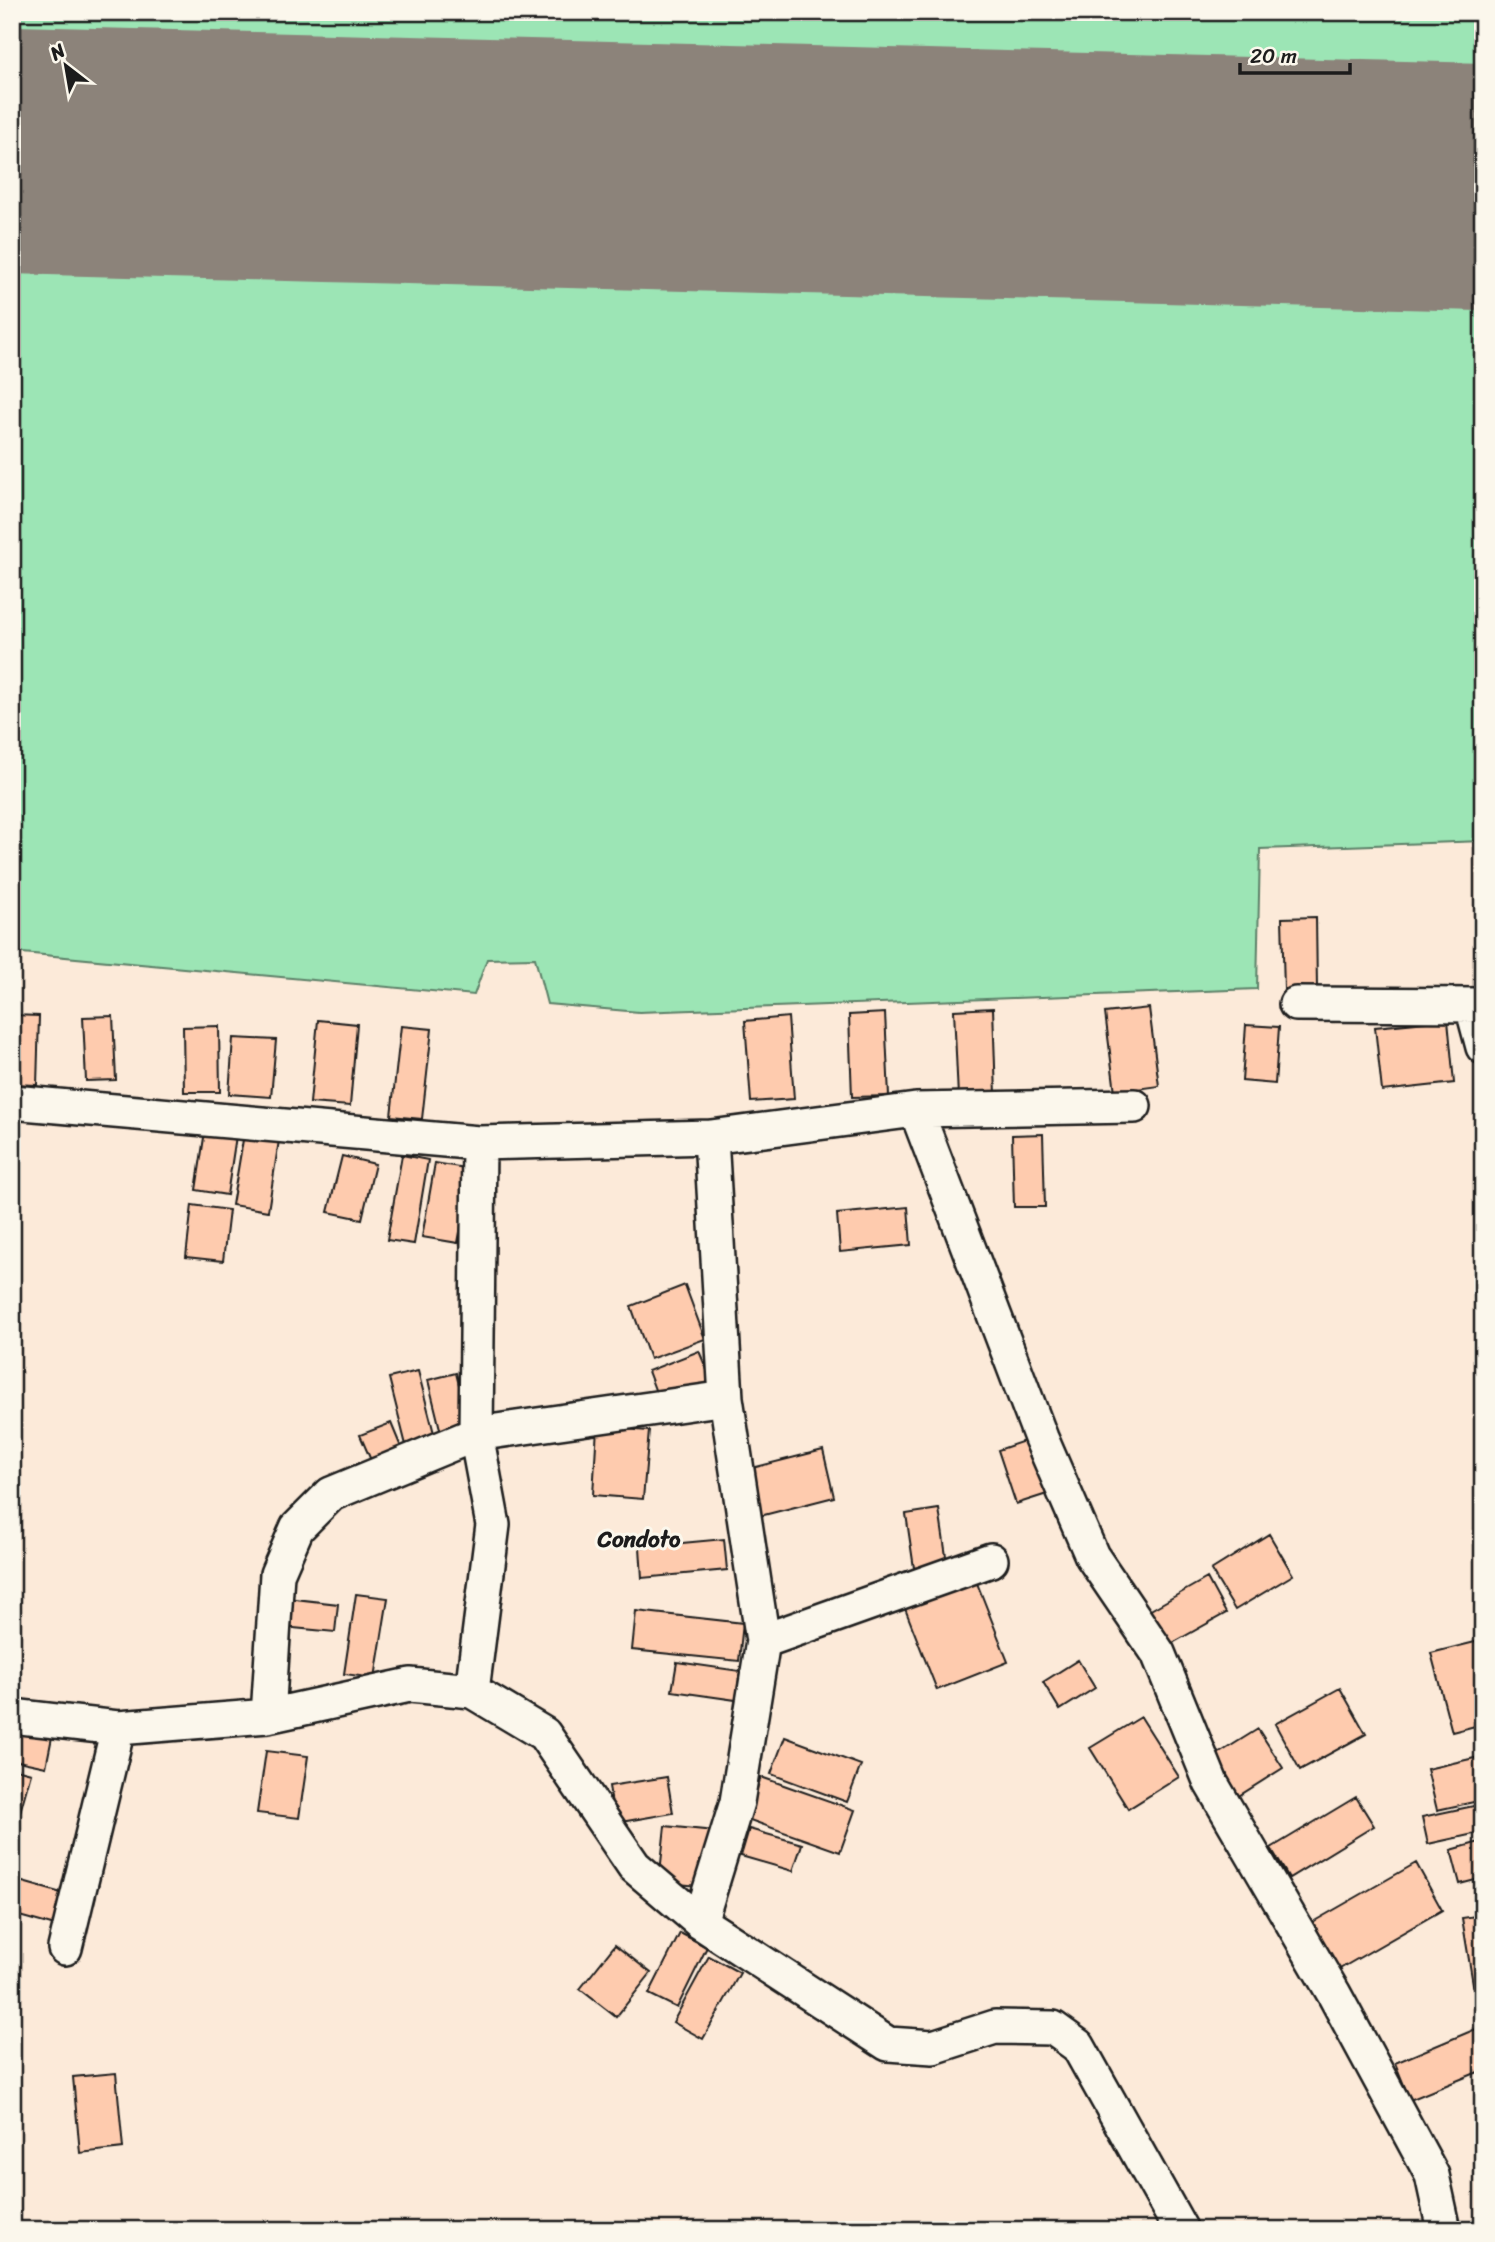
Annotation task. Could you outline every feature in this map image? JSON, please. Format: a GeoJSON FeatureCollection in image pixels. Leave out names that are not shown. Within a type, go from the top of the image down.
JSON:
{"type":"FeatureCollection","features":[{"type":"Feature","properties":{"kind":"street"},"geometry":{"type":"LineString","coordinates":[[1296,1004],[1477,1006],[1483,1047]]}},
{"type":"Feature","properties":{"kind":"street"},"geometry":{"type":"LineString","coordinates":[[12,1102],[479,1143],[711,1137],[916,1110],[1134,1106]]}},
{"type":"Feature","properties":{"kind":"street"},"geometry":{"type":"LineString","coordinates":[[916,1110],[1041,1438],[1093,1556],[1158,1653],[1211,1783],[1335,1994],[1432,2175],[1444,2230]]}},
{"type":"Feature","properties":{"kind":"street"},"geometry":{"type":"LineString","coordinates":[[700,1923],[737,1802],[763,1641],[726,1398],[711,1137]]}},
{"type":"Feature","properties":{"kind":"street"},"geometry":{"type":"LineString","coordinates":[[472,1691],[493,1525],[476,1434],[479,1143]]}},
{"type":"Feature","properties":{"kind":"street"},"geometry":{"type":"LineString","coordinates":[[268,1716],[277,1574],[297,1528],[331,1494],[476,1434],[726,1398]]}},
{"type":"Feature","properties":{"kind":"street"},"geometry":{"type":"LineString","coordinates":[[763,1641],[991,1560]]}},
{"type":"Feature","properties":{"kind":"street"},"geometry":{"type":"LineString","coordinates":[[12,1716],[118,1728],[268,1716],[410,1685],[472,1691],[544,1734],[634,1866],[700,1923],[888,2044],[933,2047],[995,2027],[1053,2028],[1078,2046],[1181,2230]]}},
{"type":"Feature","properties":{"kind":"street"},"geometry":{"type":"LineString","coordinates":[[65,1948],[118,1728]]}},
{"type":"Feature","properties":{"kind":"shaded area"},"geometry":{"type":"Polygon","coordinates":[[[12,12],[1483,12],[1483,841],[1260,849],[1257,989],[639,1012],[547,1004],[535,958],[487,959],[474,995],[12,952],[12,12]]]}},
{"type":"Feature","properties":{"kind":"green space"},"geometry":{"type":"Polygon","coordinates":[[[12,12],[1483,12],[1483,71],[12,41],[12,12]]]}},
{"type":"Feature","properties":{"kind":"green space"},"geometry":{"type":"Polygon","coordinates":[[[12,236],[1483,262],[1483,841],[1260,849],[1257,989],[639,1012],[547,1004],[535,958],[487,959],[474,995],[12,952],[12,236]]]}},
{"type":"Feature","properties":{"kind":"building"},"geometry":{"type":"Polygon","coordinates":[[[1316,917],[1317,989],[1284,989],[1282,918],[1316,917]]]}},
{"type":"Feature","properties":{"kind":"building"},"geometry":{"type":"Polygon","coordinates":[[[993,1008],[996,1095],[958,1097],[954,1010],[993,1008]]]}},
{"type":"Feature","properties":{"kind":"building"},"geometry":{"type":"Polygon","coordinates":[[[1149,1008],[1159,1086],[1115,1092],[1105,1013],[1149,1008]]]}},
{"type":"Feature","properties":{"kind":"building"},"geometry":{"type":"Polygon","coordinates":[[[885,1013],[889,1096],[852,1097],[849,1015],[885,1013]]]}},
{"type":"Feature","properties":{"kind":"building"},"geometry":{"type":"Polygon","coordinates":[[[12,1015],[39,1016],[37,1085],[12,1084],[12,1015]]]}},
{"type":"Feature","properties":{"kind":"building"},"geometry":{"type":"Polygon","coordinates":[[[113,1016],[116,1080],[86,1081],[83,1017],[113,1016]]]}},
{"type":"Feature","properties":{"kind":"building"},"geometry":{"type":"Polygon","coordinates":[[[788,1017],[794,1099],[751,1102],[745,1021],[788,1017]]]}},
{"type":"Feature","properties":{"kind":"building"},"geometry":{"type":"Polygon","coordinates":[[[318,1020],[357,1024],[350,1106],[310,1103],[318,1020]]]}},
{"type":"Feature","properties":{"kind":"building"},"geometry":{"type":"Polygon","coordinates":[[[1448,1020],[1454,1083],[1382,1091],[1375,1027],[1448,1020]]]}},
{"type":"Feature","properties":{"kind":"building"},"geometry":{"type":"Polygon","coordinates":[[[1246,1025],[1279,1027],[1275,1084],[1242,1081],[1246,1025]]]}},
{"type":"Feature","properties":{"kind":"building"},"geometry":{"type":"Polygon","coordinates":[[[219,1026],[220,1092],[184,1092],[183,1027],[219,1026]]]}},
{"type":"Feature","properties":{"kind":"building"},"geometry":{"type":"Polygon","coordinates":[[[401,1026],[432,1029],[422,1119],[391,1116],[401,1026]]]}},
{"type":"Feature","properties":{"kind":"building"},"geometry":{"type":"Polygon","coordinates":[[[233,1038],[276,1040],[271,1097],[229,1094],[233,1038]]]}},
{"type":"Feature","properties":{"kind":"building"},"geometry":{"type":"Polygon","coordinates":[[[245,1128],[280,1134],[268,1211],[232,1205],[245,1128]]]}},
{"type":"Feature","properties":{"kind":"building"},"geometry":{"type":"Polygon","coordinates":[[[205,1131],[236,1136],[227,1195],[196,1190],[205,1131]]]}},
{"type":"Feature","properties":{"kind":"building"},"geometry":{"type":"Polygon","coordinates":[[[12,1132],[21,1133],[16,1169],[12,1168],[12,1132]]]}},
{"type":"Feature","properties":{"kind":"building"},"geometry":{"type":"Polygon","coordinates":[[[1043,1134],[1045,1207],[1014,1207],[1012,1135],[1043,1134]]]}},
{"type":"Feature","properties":{"kind":"building"},"geometry":{"type":"Polygon","coordinates":[[[402,1155],[428,1160],[414,1244],[387,1240],[402,1155]]]}},
{"type":"Feature","properties":{"kind":"building"},"geometry":{"type":"Polygon","coordinates":[[[342,1156],[375,1164],[362,1219],[328,1212],[342,1156]]]}},
{"type":"Feature","properties":{"kind":"building"},"geometry":{"type":"Polygon","coordinates":[[[435,1163],[471,1169],[458,1243],[422,1237],[435,1163]]]}},
{"type":"Feature","properties":{"kind":"building"},"geometry":{"type":"Polygon","coordinates":[[[192,1205],[229,1210],[223,1261],[186,1257],[192,1205]]]}},
{"type":"Feature","properties":{"kind":"building"},"geometry":{"type":"Polygon","coordinates":[[[908,1207],[911,1245],[840,1252],[837,1214],[908,1207]]]}},
{"type":"Feature","properties":{"kind":"building"},"geometry":{"type":"Polygon","coordinates":[[[685,1285],[705,1339],[650,1359],[631,1306],[685,1285]]]}},
{"type":"Feature","properties":{"kind":"building"},"geometry":{"type":"Polygon","coordinates":[[[699,1351],[712,1382],[660,1403],[648,1371],[699,1351]]]}},
{"type":"Feature","properties":{"kind":"building"},"geometry":{"type":"Polygon","coordinates":[[[418,1371],[437,1445],[408,1453],[389,1378],[418,1371]]]}},
{"type":"Feature","properties":{"kind":"building"},"geometry":{"type":"Polygon","coordinates":[[[456,1373],[470,1430],[442,1437],[428,1380],[456,1373]]]}},
{"type":"Feature","properties":{"kind":"building"},"geometry":{"type":"Polygon","coordinates":[[[391,1423],[403,1452],[373,1465],[360,1435],[391,1423]]]}},
{"type":"Feature","properties":{"kind":"building"},"geometry":{"type":"Polygon","coordinates":[[[597,1427],[649,1431],[643,1499],[593,1495],[597,1427]]]}},
{"type":"Feature","properties":{"kind":"building"},"geometry":{"type":"Polygon","coordinates":[[[1030,1439],[1047,1494],[1016,1504],[998,1450],[1030,1439]]]}},
{"type":"Feature","properties":{"kind":"building"},"geometry":{"type":"Polygon","coordinates":[[[823,1450],[834,1497],[760,1516],[748,1469],[823,1450]]]}},
{"type":"Feature","properties":{"kind":"building"},"geometry":{"type":"Polygon","coordinates":[[[939,1509],[947,1563],[914,1568],[906,1514],[939,1509]]]}},
{"type":"Feature","properties":{"kind":"building"},"geometry":{"type":"Polygon","coordinates":[[[1269,1534],[1293,1575],[1235,1610],[1211,1570],[1269,1534]]]}},
{"type":"Feature","properties":{"kind":"building"},"geometry":{"type":"Polygon","coordinates":[[[724,1539],[727,1570],[642,1578],[640,1547],[724,1539]]]}},
{"type":"Feature","properties":{"kind":"building"},"geometry":{"type":"Polygon","coordinates":[[[975,1578],[1008,1662],[937,1690],[904,1606],[975,1578]]]}},
{"type":"Feature","properties":{"kind":"building"},"geometry":{"type":"Polygon","coordinates":[[[1207,1578],[1226,1613],[1160,1650],[1140,1616],[1207,1578]]]}},
{"type":"Feature","properties":{"kind":"building"},"geometry":{"type":"Polygon","coordinates":[[[356,1594],[388,1598],[375,1678],[344,1674],[356,1594]]]}},
{"type":"Feature","properties":{"kind":"building"},"geometry":{"type":"Polygon","coordinates":[[[286,1598],[338,1604],[335,1632],[283,1627],[286,1598]]]}},
{"type":"Feature","properties":{"kind":"building"},"geometry":{"type":"Polygon","coordinates":[[[636,1611],[743,1623],[739,1661],[632,1650],[636,1611]]]}},
{"type":"Feature","properties":{"kind":"building"},"geometry":{"type":"Polygon","coordinates":[[[1483,1640],[1483,1724],[1452,1732],[1431,1653],[1483,1640]]]}},
{"type":"Feature","properties":{"kind":"building"},"geometry":{"type":"Polygon","coordinates":[[[1078,1660],[1095,1688],[1060,1710],[1043,1682],[1078,1660]]]}},
{"type":"Feature","properties":{"kind":"building"},"geometry":{"type":"Polygon","coordinates":[[[677,1662],[740,1671],[736,1700],[672,1691],[677,1662]]]}},
{"type":"Feature","properties":{"kind":"building"},"geometry":{"type":"Polygon","coordinates":[[[1340,1688],[1366,1734],[1300,1770],[1275,1724],[1340,1688]]]}},
{"type":"Feature","properties":{"kind":"building"},"geometry":{"type":"Polygon","coordinates":[[[1141,1717],[1179,1777],[1128,1809],[1090,1748],[1141,1717]]]}},
{"type":"Feature","properties":{"kind":"building"},"geometry":{"type":"Polygon","coordinates":[[[1258,1729],[1283,1768],[1237,1797],[1213,1757],[1258,1729]]]}},
{"type":"Feature","properties":{"kind":"building"},"geometry":{"type":"Polygon","coordinates":[[[18,1730],[52,1737],[46,1767],[13,1760],[18,1730]]]}},
{"type":"Feature","properties":{"kind":"building"},"geometry":{"type":"Polygon","coordinates":[[[785,1737],[861,1765],[847,1802],[771,1774],[785,1737]]]}},
{"type":"Feature","properties":{"kind":"building"},"geometry":{"type":"Polygon","coordinates":[[[266,1751],[308,1756],[299,1818],[257,1813],[266,1751]]]}},
{"type":"Feature","properties":{"kind":"building"},"geometry":{"type":"Polygon","coordinates":[[[1483,1756],[1483,1800],[1437,1810],[1427,1769],[1483,1756]]]}},
{"type":"Feature","properties":{"kind":"building"},"geometry":{"type":"Polygon","coordinates":[[[12,1768],[31,1773],[20,1812],[12,1810],[12,1768]]]}},
{"type":"Feature","properties":{"kind":"building"},"geometry":{"type":"Polygon","coordinates":[[[667,1777],[673,1813],[615,1823],[609,1786],[667,1777]]]}},
{"type":"Feature","properties":{"kind":"building"},"geometry":{"type":"Polygon","coordinates":[[[761,1777],[855,1810],[840,1852],[747,1819],[761,1777]]]}},
{"type":"Feature","properties":{"kind":"building"},"geometry":{"type":"Polygon","coordinates":[[[1356,1797],[1374,1826],[1289,1878],[1271,1848],[1356,1797]]]}},
{"type":"Feature","properties":{"kind":"building"},"geometry":{"type":"Polygon","coordinates":[[[1483,1804],[1483,1832],[1428,1844],[1422,1817],[1483,1804]]]}},
{"type":"Feature","properties":{"kind":"building"},"geometry":{"type":"Polygon","coordinates":[[[665,1826],[714,1831],[708,1887],[659,1882],[665,1826]]]}},
{"type":"Feature","properties":{"kind":"building"},"geometry":{"type":"Polygon","coordinates":[[[749,1829],[802,1844],[793,1871],[741,1856],[749,1829]]]}},
{"type":"Feature","properties":{"kind":"building"},"geometry":{"type":"Polygon","coordinates":[[[1483,1841],[1483,1878],[1460,1884],[1451,1850],[1483,1841]]]}},
{"type":"Feature","properties":{"kind":"building"},"geometry":{"type":"Polygon","coordinates":[[[1416,1863],[1442,1910],[1338,1970],[1311,1923],[1416,1863]]]}},
{"type":"Feature","properties":{"kind":"building"},"geometry":{"type":"Polygon","coordinates":[[[12,1879],[65,1894],[55,1926],[12,1914],[12,1879]]]}},
{"type":"Feature","properties":{"kind":"building"},"geometry":{"type":"Polygon","coordinates":[[[1483,1915],[1483,1995],[1475,1996],[1462,1918],[1483,1915]]]}},
{"type":"Feature","properties":{"kind":"building"},"geometry":{"type":"Polygon","coordinates":[[[680,1933],[707,1947],[677,2008],[649,1994],[680,1933]]]}},
{"type":"Feature","properties":{"kind":"building"},"geometry":{"type":"Polygon","coordinates":[[[615,1945],[651,1973],[616,2017],[580,1989],[615,1945]]]}},
{"type":"Feature","properties":{"kind":"building"},"geometry":{"type":"Polygon","coordinates":[[[709,1956],[740,1973],[703,2039],[673,2022],[709,1956]]]}},
{"type":"Feature","properties":{"kind":"building"},"geometry":{"type":"Polygon","coordinates":[[[1483,2026],[1483,2070],[1410,2100],[1395,2063],[1483,2026]]]}},
{"type":"Feature","properties":{"kind":"building"},"geometry":{"type":"Polygon","coordinates":[[[116,2073],[123,2148],[80,2153],[73,2077],[116,2073]]]}},
{"type":"Feature","properties":{"kind":"runway"},"geometry":{"type":"LineString","coordinates":[[12,150],[1483,187]]}},
{"type":"Feature","properties":{"kind":"district","name":"Condoto"},"geometry":{"type":"Point","coordinates":[639,1539]}}]}
